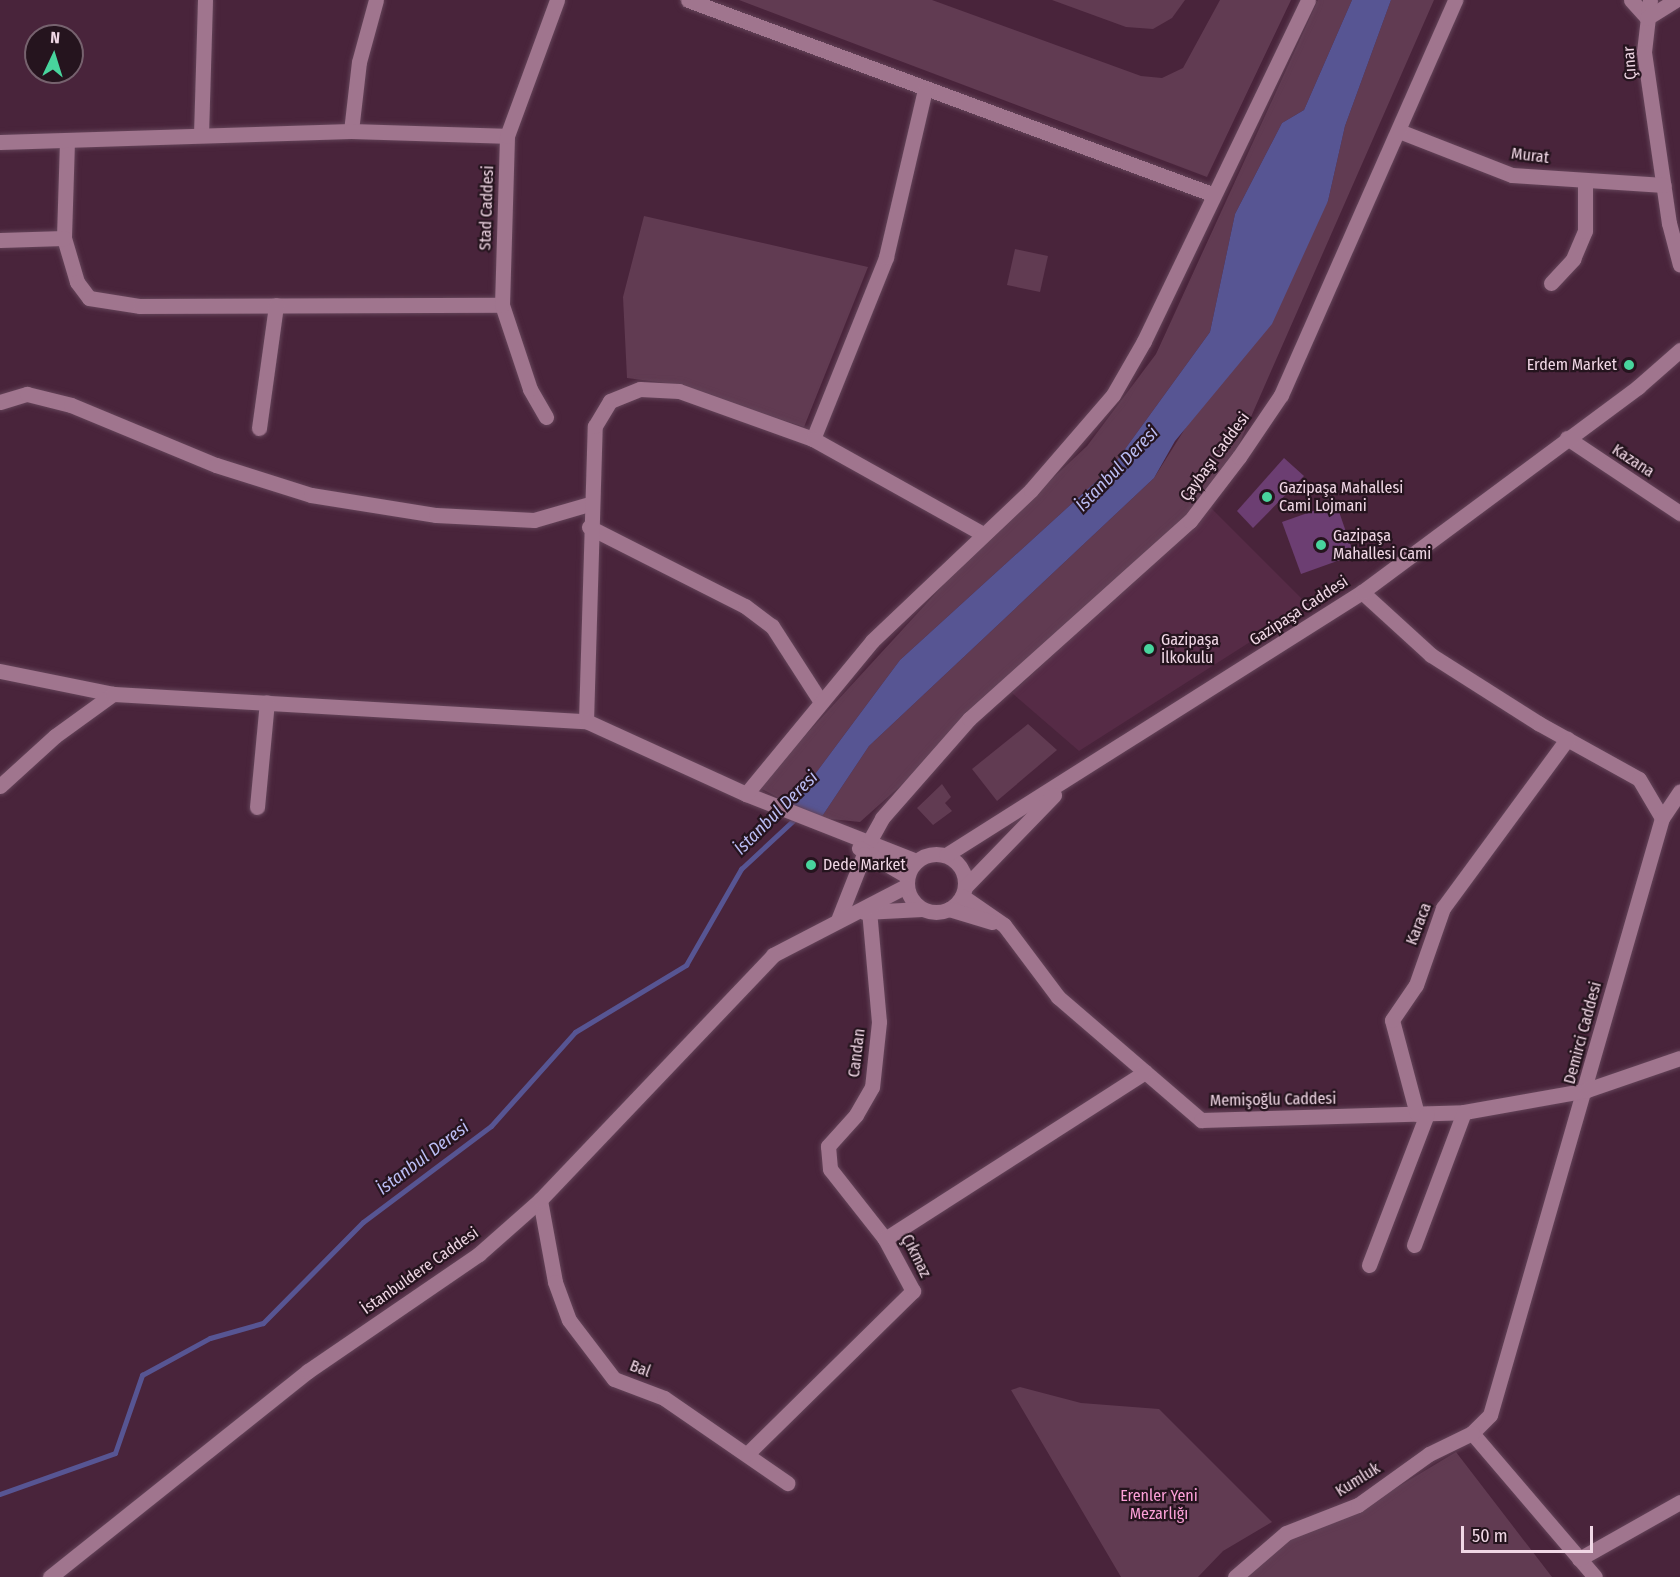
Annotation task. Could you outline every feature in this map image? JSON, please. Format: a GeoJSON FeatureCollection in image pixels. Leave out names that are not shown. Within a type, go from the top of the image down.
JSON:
{"type":"FeatureCollection","features":[{"type":"Feature","properties":{"kind":"street"},"geometry":{"type":"LineString","coordinates":[[201,135],[205,0]]}},
{"type":"Feature","properties":{"kind":"street"},"geometry":{"type":"LineString","coordinates":[[351,131],[359,62],[376,0]]}},
{"type":"Feature","properties":{"kind":"street","name":"Stad Caddesi"},"geometry":{"type":"LineString","coordinates":[[546,417],[530,389],[502,305],[507,136],[557,0]]}},
{"type":"Feature","properties":{"kind":"street"},"geometry":{"type":"LineString","coordinates":[[688,0],[1212,194]]}},
{"type":"Feature","properties":{"kind":"street"},"geometry":{"type":"LineString","coordinates":[[746,794],[872,641],[1065,454],[1113,395],[1144,341],[1212,194],[1308,0]]}},
{"type":"Feature","properties":{"kind":"street","name":"Çaybaşı Caddesi"},"geometry":{"type":"LineString","coordinates":[[867,847],[882,818],[969,719],[1190,521],[1239,457],[1281,395],[1455,0]]}},
{"type":"Feature","properties":{"kind":"street"},"geometry":{"type":"LineString","coordinates":[[1631,0],[1647,18],[1676,0]]}},
{"type":"Feature","properties":{"kind":"street","name":"Çınar"},"geometry":{"type":"LineString","coordinates":[[1650,0],[1644,52],[1664,185],[1680,265]]}},
{"type":"Feature","properties":{"kind":"street"},"geometry":{"type":"LineString","coordinates":[[813,439],[886,258],[925,89]]}},
{"type":"Feature","properties":{"kind":"street","name":"Murat"},"geometry":{"type":"LineString","coordinates":[[1399,130],[1512,175],[1664,185]]}},
{"type":"Feature","properties":{"kind":"street"},"geometry":{"type":"LineString","coordinates":[[0,142],[351,131],[507,136]]}},
{"type":"Feature","properties":{"kind":"street"},"geometry":{"type":"LineString","coordinates":[[67,141],[64,238],[77,282],[89,298],[140,306],[502,305]]}},
{"type":"Feature","properties":{"kind":"street"},"geometry":{"type":"LineString","coordinates":[[1551,283],[1573,259],[1585,231],[1585,180]]}},
{"type":"Feature","properties":{"kind":"street"},"geometry":{"type":"LineString","coordinates":[[0,240],[64,238]]}},
{"type":"Feature","properties":{"kind":"street"},"geometry":{"type":"LineString","coordinates":[[259,428],[276,305]]}},
{"type":"Feature","properties":{"kind":"street","name":"Gazipaşa Caddesi"},"geometry":{"type":"LineString","coordinates":[[946,855],[1362,592],[1680,350]]}},
{"type":"Feature","properties":{"kind":"street"},"geometry":{"type":"LineString","coordinates":[[586,721],[589,504],[595,426],[610,401],[640,389],[679,392],[813,439],[983,534]]}},
{"type":"Feature","properties":{"kind":"street"},"geometry":{"type":"LineString","coordinates":[[0,402],[27,394],[72,405],[216,465],[311,495],[436,515],[534,520],[589,504]]}},
{"type":"Feature","properties":{"kind":"street","name":"Kazana"},"geometry":{"type":"LineString","coordinates":[[1567,438],[1680,513]]}},
{"type":"Feature","properties":{"kind":"street"},"geometry":{"type":"LineString","coordinates":[[589,527],[745,606],[772,627],[821,702]]}},
{"type":"Feature","properties":{"kind":"street"},"geometry":{"type":"LineString","coordinates":[[1362,592],[1431,655],[1568,740],[1639,778],[1662,818]]}},
{"type":"Feature","properties":{"kind":"street"},"geometry":{"type":"LineString","coordinates":[[0,671],[113,694],[586,721],[746,794],[850,836],[867,847],[907,881],[922,909],[949,909],[1004,925]]}},
{"type":"Feature","properties":{"kind":"street"},"geometry":{"type":"LineString","coordinates":[[0,786],[55,736],[113,694]]}},
{"type":"Feature","properties":{"kind":"street"},"geometry":{"type":"LineString","coordinates":[[257,807],[267,702]]}},
{"type":"Feature","properties":{"kind":"street","name":"Karaca"},"geometry":{"type":"LineString","coordinates":[[1422,1114],[1392,1020],[1416,985],[1443,908],[1568,740]]}},
{"type":"Feature","properties":{"kind":"street","name":"Gazipaşa Caddesi"},"geometry":{"type":"LineString","coordinates":[[964,891],[1071,778]]}},
{"type":"Feature","properties":{"kind":"street","name":"Demirci Caddesi"},"geometry":{"type":"LineString","coordinates":[[1472,1433],[1490,1415],[1587,1090],[1662,818],[1680,791]]}},
{"type":"Feature","properties":{"kind":"street"},"geometry":{"type":"LineString","coordinates":[[867,847],[916,861]]}},
{"type":"Feature","properties":{"kind":"street"},"geometry":{"type":"LineString","coordinates":[[838,920],[867,847]]}},
{"type":"Feature","properties":{"kind":"street"},"geometry":{"type":"LineString","coordinates":[[907,881],[916,861],[926,855],[946,855],[961,867],[964,891],[949,909]]}},
{"type":"Feature","properties":{"kind":"street","name":"İstanbuldere Caddesi"},"geometry":{"type":"LineString","coordinates":[[50,1577],[308,1371],[479,1254],[540,1200],[773,955],[907,881]]}},
{"type":"Feature","properties":{"kind":"street","name":"Memişoğlu Caddesi"},"geometry":{"type":"LineString","coordinates":[[964,891],[1004,925],[1058,997],[1201,1120],[1464,1112],[1587,1090],[1680,1058]]}},
{"type":"Feature","properties":{"kind":"street","name":"İstanbuldere Caddesi"},"geometry":{"type":"LineString","coordinates":[[838,920],[869,910],[922,909]]}},
{"type":"Feature","properties":{"kind":"street","name":"Candan"},"geometry":{"type":"LineString","coordinates":[[869,910],[879,1022],[872,1087],[856,1115],[828,1146],[830,1169],[885,1239]]}},
{"type":"Feature","properties":{"kind":"street","name":"Çıkmaz"},"geometry":{"type":"LineString","coordinates":[[747,1454],[913,1291],[885,1239],[1145,1072]]}},
{"type":"Feature","properties":{"kind":"street"},"geometry":{"type":"LineString","coordinates":[[1414,1245],[1464,1112]]}},
{"type":"Feature","properties":{"kind":"street"},"geometry":{"type":"LineString","coordinates":[[1369,1265],[1422,1114]]}},
{"type":"Feature","properties":{"kind":"street","name":"Bal"},"geometry":{"type":"LineString","coordinates":[[540,1200],[555,1282],[569,1320],[614,1378],[664,1398],[788,1483]]}},
{"type":"Feature","properties":{"kind":"street"},"geometry":{"type":"LineString","coordinates":[[1472,1433],[1595,1577]]}},
{"type":"Feature","properties":{"kind":"street","name":"Kumluk"},"geometry":{"type":"LineString","coordinates":[[1235,1577],[1286,1533],[1358,1505],[1429,1454],[1472,1433]]}},
{"type":"Feature","properties":{"kind":"street"},"geometry":{"type":"LineString","coordinates":[[1579,1559],[1680,1502]]}},
{"type":"Feature","properties":{"kind":"shaded area","name":"Gazipaşa İlkokulu"},"geometry":{"type":"Polygon","coordinates":[[[1211,508],[1308,605],[1079,751],[1012,693],[1211,508]]]}},
{"type":"Feature","properties":{"kind":"green space"},"geometry":{"type":"Polygon","coordinates":[[[739,0],[932,0],[1141,76],[1162,78],[1183,68],[1220,0],[1291,0],[1207,177],[739,0]]]}},
{"type":"Feature","properties":{"kind":"green space"},"geometry":{"type":"Polygon","coordinates":[[[1052,0],[1185,0],[1172,18],[1153,29],[1126,27],[1052,0]]]}},
{"type":"Feature","properties":{"kind":"green space"},"geometry":{"type":"Polygon","coordinates":[[[1318,0],[1352,0],[1304,110],[1282,123],[1235,214],[1210,332],[1112,467],[900,660],[792,805],[758,787],[970,556],[1087,446],[1156,354],[1318,0]]]}},
{"type":"Feature","properties":{"kind":"green space"},"geometry":{"type":"Polygon","coordinates":[[[1391,0],[1434,0],[1211,508],[860,822],[821,818],[869,746],[1154,478],[1328,201],[1345,126],[1391,0]]]}},
{"type":"Feature","properties":{"kind":"green space"},"geometry":{"type":"Polygon","coordinates":[[[644,216],[868,267],[804,427],[673,384],[627,378],[623,297],[644,216]]]}},
{"type":"Feature","properties":{"kind":"green space"},"geometry":{"type":"Polygon","coordinates":[[[1015,249],[1048,256],[1040,292],[1007,285],[1015,249]]]}},
{"type":"Feature","properties":{"kind":"green space"},"geometry":{"type":"Polygon","coordinates":[[[1028,724],[1057,750],[997,801],[972,769],[1028,724]]]}},
{"type":"Feature","properties":{"kind":"green space"},"geometry":{"type":"Polygon","coordinates":[[[942,784],[951,797],[945,803],[952,811],[933,825],[917,808],[942,784]]]}},
{"type":"Feature","properties":{"kind":"green space","name":"Erenler Yeni Mezarlığı"},"geometry":{"type":"Polygon","coordinates":[[[1020,1387],[1081,1403],[1159,1409],[1272,1522],[1223,1551],[1198,1577],[1121,1577],[1011,1390],[1020,1387]]]}},
{"type":"Feature","properties":{"kind":"green space"},"geometry":{"type":"Polygon","coordinates":[[[1456,1452],[1552,1577],[1247,1577],[1290,1539],[1371,1503],[1456,1452]]]}},
{"type":"Feature","properties":{"kind":"water"},"geometry":{"type":"Polygon","coordinates":[[[1352,0],[1391,0],[1345,126],[1328,201],[1272,324],[1175,441],[1154,478],[869,746],[821,818],[792,805],[900,660],[1112,467],[1210,332],[1235,214],[1282,123],[1304,110],[1352,0]]]}},
{"type":"Feature","properties":{"kind":"building","name":"Gazipaşa Mahallesi Cami Lojmani"},"geometry":{"type":"Polygon","coordinates":[[[1284,458],[1304,476],[1253,528],[1237,511],[1284,458]]]}},
{"type":"Feature","properties":{"kind":"building","name":"Gazipaşa Mahallesi Cami"},"geometry":{"type":"Polygon","coordinates":[[[1336,503],[1354,555],[1301,574],[1282,522],[1336,503]]]}},
{"type":"Feature","properties":{"kind":"waterway","name":"İstanbul Deresi"},"geometry":{"type":"LineString","coordinates":[[0,1494],[115,1453],[142,1375],[210,1338],[263,1323],[363,1222],[491,1126],[575,1032],[686,965],[741,869],[798,816]]}},
{"type":"Feature","properties":{"kind":"place","name":"Erdem Market"},"geometry":{"type":"Point","coordinates":[1629,365]}},
{"type":"Feature","properties":{"kind":"place","name":"Gazipaşa Mahallesi Cami Lojmani"},"geometry":{"type":"Point","coordinates":[1267,497]}},
{"type":"Feature","properties":{"kind":"place","name":"Gazipaşa Mahallesi Cami"},"geometry":{"type":"Point","coordinates":[1321,545]}},
{"type":"Feature","properties":{"kind":"place","name":"Gazipaşa İlkokulu"},"geometry":{"type":"Point","coordinates":[1149,649]}},
{"type":"Feature","properties":{"kind":"place","name":"Dede Market"},"geometry":{"type":"Point","coordinates":[811,865]}}]}
